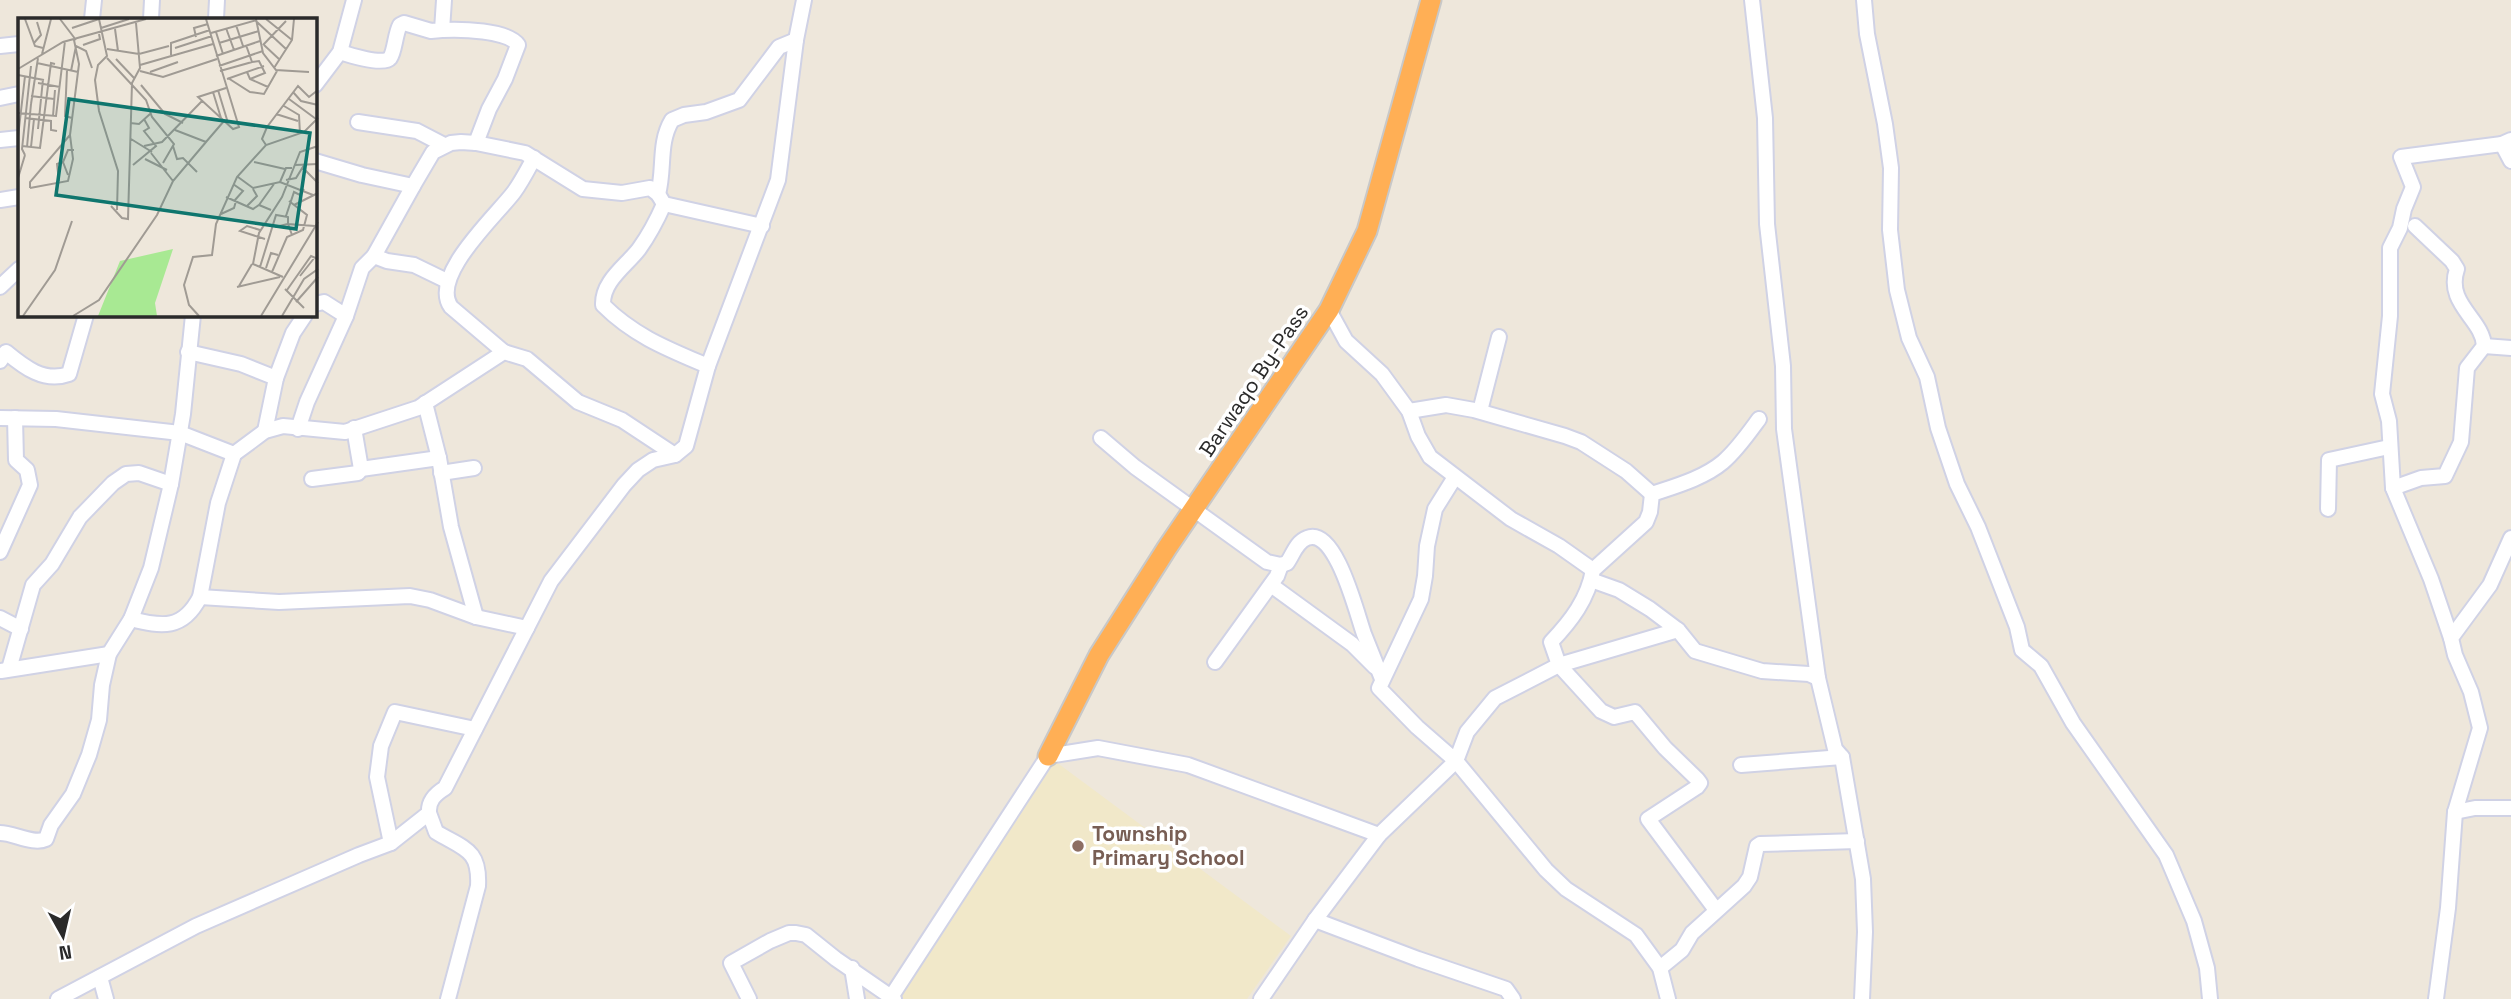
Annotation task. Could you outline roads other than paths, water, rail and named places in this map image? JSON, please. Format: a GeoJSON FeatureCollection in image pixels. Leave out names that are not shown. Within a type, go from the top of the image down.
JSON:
{"type":"FeatureCollection","features":[{"type":"Feature","properties":{"kind":"highway","name":"Barwaqo By-Pass"},"geometry":{"type":"LineString","coordinates":[[1048,756],[1098,655],[1167,548],[1329,310],[1367,231],[1431,0]]}},
{"type":"Feature","properties":{"kind":"street"},"geometry":{"type":"LineString","coordinates":[[92,18],[94,0]]}},
{"type":"Feature","properties":{"kind":"street"},"geometry":{"type":"LineString","coordinates":[[151,18],[152,0]]}},
{"type":"Feature","properties":{"kind":"street"},"geometry":{"type":"LineString","coordinates":[[216,18],[217,0]]}},
{"type":"Feature","properties":{"kind":"street"},"geometry":{"type":"LineString","coordinates":[[317,81],[340,52],[354,0]]}},
{"type":"Feature","properties":{"kind":"street"},"geometry":{"type":"LineString","coordinates":[[442,30],[444,0]]}},
{"type":"Feature","properties":{"kind":"street"},"geometry":{"type":"LineString","coordinates":[[448,999],[478,886],[479,870],[471,853],[436,832],[429,807],[435,794],[445,788],[551,581],[624,485],[644,465],[675,455],[686,446],[708,366],[778,180],[796,40],[804,0]]}},
{"type":"Feature","properties":{"kind":"street"},"geometry":{"type":"LineString","coordinates":[[1752,0],[1765,118],[1767,224],[1783,366],[1784,429],[1818,678],[1835,749],[1842,757],[1863,878],[1865,932],[1862,999]]}},
{"type":"Feature","properties":{"kind":"street"},"geometry":{"type":"LineString","coordinates":[[1864,0],[1867,34],[1891,168],[1890,230],[1896,290],[1909,338],[1927,377],[1938,428],[1957,484],[1978,527],[2012,614],[2022,650],[2041,666],[2073,723],[2166,855],[2194,921],[2207,968],[2210,999]]}},
{"type":"Feature","properties":{"kind":"street"},"geometry":{"type":"LineString","coordinates":[[340,52],[380,62],[388,61],[400,25],[404,23],[431,31],[487,32],[514,39],[518,45],[476,143]]}},
{"type":"Feature","properties":{"kind":"street"},"geometry":{"type":"LineString","coordinates":[[708,366],[648,340],[621,324],[603,304],[603,299],[613,278],[653,229],[661,199],[664,137],[672,120],[739,100],[779,47],[796,40]]}},
{"type":"Feature","properties":{"kind":"street"},"geometry":{"type":"LineString","coordinates":[[0,46],[18,44]]}},
{"type":"Feature","properties":{"kind":"street"},"geometry":{"type":"LineString","coordinates":[[0,98],[18,94]]}},
{"type":"Feature","properties":{"kind":"street"},"geometry":{"type":"LineString","coordinates":[[358,122],[417,131],[444,145]]}},
{"type":"Feature","properties":{"kind":"street"},"geometry":{"type":"LineString","coordinates":[[0,139],[18,138]]}},
{"type":"Feature","properties":{"kind":"street"},"geometry":{"type":"LineString","coordinates":[[2435,999],[2448,908],[2455,812],[2480,728],[2471,692],[2455,655],[2431,579],[2393,488],[2389,421],[2382,394],[2390,316],[2390,248],[2400,228],[2413,187],[2401,158],[2506,142],[2511,161]]}},
{"type":"Feature","properties":{"kind":"street"},"geometry":{"type":"LineString","coordinates":[[298,429],[307,402],[346,316],[362,268],[374,256],[433,152],[444,145],[476,143],[525,153],[583,189],[622,193],[650,188],[661,199],[762,226]]}},
{"type":"Feature","properties":{"kind":"street"},"geometry":{"type":"LineString","coordinates":[[534,158],[514,192],[478,232],[447,282],[448,304],[504,352],[527,359],[578,402],[622,420],[675,455]]}},
{"type":"Feature","properties":{"kind":"street"},"geometry":{"type":"LineString","coordinates":[[317,162],[413,186]]}},
{"type":"Feature","properties":{"kind":"street"},"geometry":{"type":"LineString","coordinates":[[0,200],[18,197]]}},
{"type":"Feature","properties":{"kind":"street"},"geometry":{"type":"LineString","coordinates":[[2393,488],[2421,478],[2445,477],[2460,442],[2466,368],[2484,346],[2483,336],[2460,305],[2455,277],[2457,269],[2415,226]]}},
{"type":"Feature","properties":{"kind":"street"},"geometry":{"type":"LineString","coordinates":[[374,256],[414,265],[447,282]]}},
{"type":"Feature","properties":{"kind":"street"},"geometry":{"type":"LineString","coordinates":[[0,287],[18,270]]}},
{"type":"Feature","properties":{"kind":"street"},"geometry":{"type":"LineString","coordinates":[[317,304],[324,302],[346,316]]}},
{"type":"Feature","properties":{"kind":"street"},"geometry":{"type":"LineString","coordinates":[[1329,310],[1346,341],[1382,374],[1409,411],[1418,436],[1430,457],[1455,477],[1511,519],[1559,546],[1592,575],[1650,610],[1678,631],[1695,650],[1762,671],[1809,674],[1818,678]]}},
{"type":"Feature","properties":{"kind":"street"},"geometry":{"type":"LineString","coordinates":[[2,353],[40,375],[69,374],[85,317]]}},
{"type":"Feature","properties":{"kind":"street"},"geometry":{"type":"LineString","coordinates":[[0,833],[10,833],[37,841],[46,839],[51,825],[73,794],[89,755],[99,720],[102,685],[109,654],[131,619],[151,568],[171,484],[180,433],[189,317]]}},
{"type":"Feature","properties":{"kind":"street"},"geometry":{"type":"LineString","coordinates":[[265,431],[276,377],[293,333],[304,317]]}},
{"type":"Feature","properties":{"kind":"street"},"geometry":{"type":"LineString","coordinates":[[1480,411],[1499,337]]}},
{"type":"Feature","properties":{"kind":"street"},"geometry":{"type":"LineString","coordinates":[[2484,346],[2511,348]]}},
{"type":"Feature","properties":{"kind":"street"},"geometry":{"type":"LineString","coordinates":[[188,352],[241,364],[276,377]]}},
{"type":"Feature","properties":{"kind":"street"},"geometry":{"type":"LineString","coordinates":[[131,619],[156,625],[169,624],[190,613],[200,597],[218,503],[233,454],[265,431],[283,426],[339,432],[418,408],[504,352]]}},
{"type":"Feature","properties":{"kind":"street"},"geometry":{"type":"LineString","coordinates":[[425,403],[451,527],[476,617]]}},
{"type":"Feature","properties":{"kind":"street"},"geometry":{"type":"LineString","coordinates":[[1409,411],[1446,405],[1480,411],[1581,442],[1626,471],[1652,494]]}},
{"type":"Feature","properties":{"kind":"street"},"geometry":{"type":"LineString","coordinates":[[0,552],[30,485],[27,470],[15,458],[7,418],[56,419],[180,433],[233,454]]}},
{"type":"Feature","properties":{"kind":"street"},"geometry":{"type":"LineString","coordinates":[[1652,494],[1683,484],[1721,464],[1734,452],[1759,419]]}},
{"type":"Feature","properties":{"kind":"street"},"geometry":{"type":"LineString","coordinates":[[354,428],[361,469]]}},
{"type":"Feature","properties":{"kind":"street"},"geometry":{"type":"LineString","coordinates":[[1101,438],[1135,467],[1267,562],[1281,565],[1287,563],[1298,544],[1308,537],[1318,538],[1327,544],[1343,572],[1380,675]]}},
{"type":"Feature","properties":{"kind":"street"},"geometry":{"type":"LineString","coordinates":[[2328,509],[2329,460],[2389,447]]}},
{"type":"Feature","properties":{"kind":"street"},"geometry":{"type":"LineString","coordinates":[[312,479],[358,473],[361,469],[440,465],[474,468]]}},
{"type":"Feature","properties":{"kind":"street"},"geometry":{"type":"LineString","coordinates":[[109,654],[4,670],[33,585],[52,564],[80,517],[113,483],[127,474],[139,473],[171,484]]}},
{"type":"Feature","properties":{"kind":"street"},"geometry":{"type":"LineString","coordinates":[[1455,477],[1435,509],[1427,545],[1421,599],[1405,636],[1380,675],[1378,688],[1456,761],[1546,870],[1566,889],[1636,935],[1660,968],[1668,999]]}},
{"type":"Feature","properties":{"kind":"street"},"geometry":{"type":"LineString","coordinates":[[1652,494],[1646,522],[1592,575],[1571,621],[1551,642],[1559,665],[1601,711],[1614,717],[1634,712],[1665,748],[1698,779],[1700,783],[1697,787],[1648,820],[1716,910]]}},
{"type":"Feature","properties":{"kind":"street"},"geometry":{"type":"LineString","coordinates":[[2451,638],[2490,585],[2511,538]]}},
{"type":"Feature","properties":{"kind":"street"},"geometry":{"type":"LineString","coordinates":[[1215,662],[1271,585],[1281,565]]}},
{"type":"Feature","properties":{"kind":"street"},"geometry":{"type":"LineString","coordinates":[[1271,585],[1352,644],[1380,675]]}},
{"type":"Feature","properties":{"kind":"street"},"geometry":{"type":"LineString","coordinates":[[200,597],[279,603],[410,596],[430,600],[476,617],[527,628]]}},
{"type":"Feature","properties":{"kind":"street"},"geometry":{"type":"LineString","coordinates":[[0,618],[20,629]]}},
{"type":"Feature","properties":{"kind":"street"},"geometry":{"type":"LineString","coordinates":[[1261,999],[1315,920],[1379,835],[1456,761],[1466,732],[1495,698],[1559,665],[1678,631]]}},
{"type":"Feature","properties":{"kind":"street"},"geometry":{"type":"LineString","coordinates":[[391,844],[377,777],[381,746],[395,712],[475,729]]}},
{"type":"Feature","properties":{"kind":"street"},"geometry":{"type":"LineString","coordinates":[[749,999],[731,963],[789,933],[806,935],[892,998],[1048,756],[1098,748],[1188,765],[1379,835]]}},
{"type":"Feature","properties":{"kind":"street"},"geometry":{"type":"LineString","coordinates":[[1741,765],[1842,757]]}},
{"type":"Feature","properties":{"kind":"street"},"geometry":{"type":"LineString","coordinates":[[2455,812],[2475,808],[2511,808]]}},
{"type":"Feature","properties":{"kind":"street"},"geometry":{"type":"LineString","coordinates":[[58,999],[242,905],[391,844],[429,813]]}},
{"type":"Feature","properties":{"kind":"street"},"geometry":{"type":"LineString","coordinates":[[1660,968],[1682,950],[1692,933],[1744,886],[1750,877],[1757,846],[1760,844],[1857,841]]}},
{"type":"Feature","properties":{"kind":"street"},"geometry":{"type":"LineString","coordinates":[[1315,920],[1418,960],[1506,989],[1513,999]]}},
{"type":"Feature","properties":{"kind":"street"},"geometry":{"type":"LineString","coordinates":[[852,968],[857,999]]}},
{"type":"Feature","properties":{"kind":"street"},"geometry":{"type":"LineString","coordinates":[[100,977],[106,999]]}},
{"type":"Feature","properties":{"kind":"place","name":"Township Primary School"},"geometry":{"type":"Point","coordinates":[1078,846]}}]}
